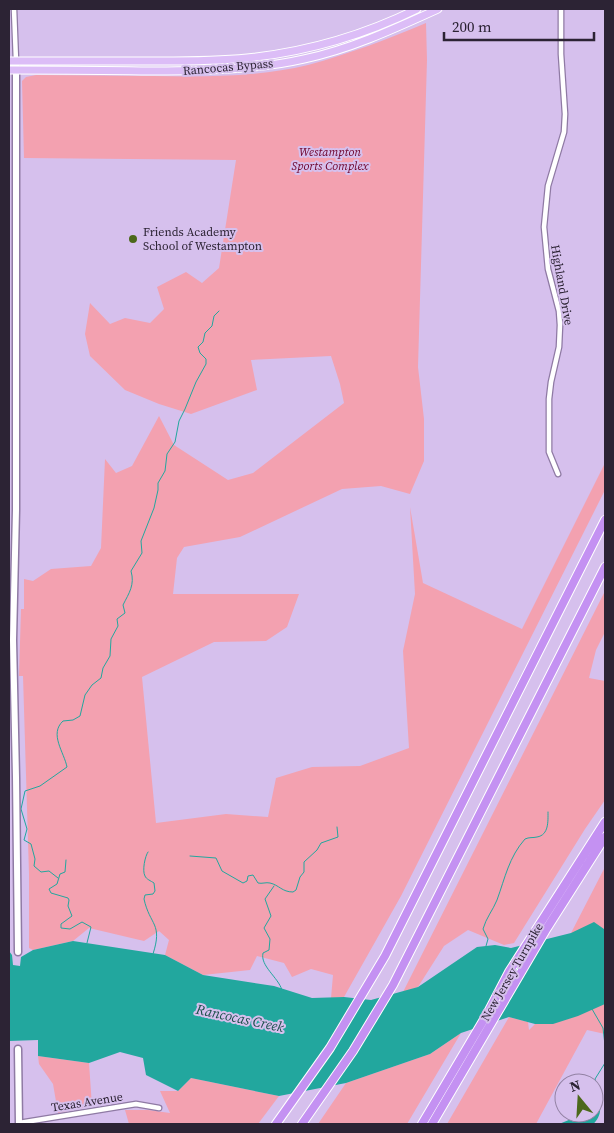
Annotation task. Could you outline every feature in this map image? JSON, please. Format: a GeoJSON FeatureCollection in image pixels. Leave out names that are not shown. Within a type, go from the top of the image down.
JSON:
{"type":"FeatureCollection","features":[{"type":"Feature","properties":{"kind":"highway"},"geometry":{"type":"LineString","coordinates":[[276,1124],[330,1048],[375,975],[605,520]]}},
{"type":"Feature","properties":{"kind":"highway"},"geometry":{"type":"LineString","coordinates":[[302,1124],[326,1091],[393,985],[605,567]]}},
{"type":"Feature","properties":{"kind":"highway","name":"New Jersey Turnpike"},"geometry":{"type":"LineString","coordinates":[[422,1124],[486,1016],[509,972],[605,822]]}},
{"type":"Feature","properties":{"kind":"highway","name":"New Jersey Turnpike"},"geometry":{"type":"LineString","coordinates":[[432,1124],[547,928],[605,837]]}},
{"type":"Feature","properties":{"kind":"main road","name":"Rancocas Bypass"},"geometry":{"type":"LineString","coordinates":[[12,61],[180,62],[248,58],[282,53],[331,42],[370,29],[417,9]]}},
{"type":"Feature","properties":{"kind":"main road","name":"Rancocas Bypass"},"geometry":{"type":"LineString","coordinates":[[12,70],[213,70],[293,61],[350,47],[438,9]]}},
{"type":"Feature","properties":{"kind":"main road"},"geometry":{"type":"LineString","coordinates":[[12,61],[12,371],[16,523],[11,621],[18,952]]}},
{"type":"Feature","properties":{"kind":"main road"},"geometry":{"type":"LineString","coordinates":[[18,1049],[19,1124]]}},
{"type":"Feature","properties":{"kind":"street"},"geometry":{"type":"LineString","coordinates":[[12,61],[15,45],[14,9]]}},
{"type":"Feature","properties":{"kind":"street","name":"Highland Drive"},"geometry":{"type":"LineString","coordinates":[[558,474],[549,452],[551,382],[559,347],[560,325],[559,311],[548,269],[544,227],[548,186],[564,132],[565,114],[561,54],[562,9]]}},
{"type":"Feature","properties":{"kind":"street"},"geometry":{"type":"LineString","coordinates":[[9,45],[15,45]]}},
{"type":"Feature","properties":{"kind":"street","name":"Texas Avenue"},"geometry":{"type":"LineString","coordinates":[[19,1124],[136,1104],[158,1108]]}},
{"type":"Feature","properties":{"kind":"green space","name":"Westampton Sports Complex"},"geometry":{"type":"Polygon","coordinates":[[[426,23],[427,60],[418,367],[424,419],[424,461],[410,494],[381,486],[342,489],[240,537],[184,547],[177,558],[173,594],[299,594],[287,627],[266,641],[214,642],[142,677],[156,823],[226,814],[268,817],[276,778],[312,767],[360,766],[409,748],[403,651],[415,594],[410,507],[423,583],[522,629],[605,463],[605,490],[401,896],[344,997],[331,998],[333,975],[311,969],[292,977],[284,963],[257,956],[250,970],[203,975],[165,955],[169,940],[159,931],[144,941],[89,928],[73,941],[33,950],[29,948],[29,874],[23,676],[19,676],[21,609],[24,609],[24,579],[33,581],[51,569],[91,566],[101,548],[105,459],[116,473],[132,466],[159,416],[174,445],[228,480],[253,473],[344,403],[331,356],[251,360],[257,390],[191,414],[159,404],[125,390],[90,356],[85,334],[90,303],[110,324],[125,318],[150,323],[164,309],[157,287],[186,272],[202,283],[219,268],[236,160],[24,158],[22,81],[26,77],[36,75],[192,76],[270,72],[308,65],[338,56],[426,23]]]}},
{"type":"Feature","properties":{"kind":"green space"},"geometry":{"type":"Polygon","coordinates":[[[605,591],[605,632],[596,650],[589,678],[605,681],[605,800],[514,943],[504,945],[468,930],[444,946],[418,987],[403,992],[605,591]]]}},
{"type":"Feature","properties":{"kind":"green space"},"geometry":{"type":"Polygon","coordinates":[[[605,867],[605,1034],[587,1030],[564,1073],[554,1073],[554,1091],[536,1124],[447,1124],[509,1017],[528,1022],[529,1030],[535,1024],[546,1024],[563,1020],[604,1004],[571,933],[605,867]]]}},
{"type":"Feature","properties":{"kind":"green space"},"geometry":{"type":"Polygon","coordinates":[[[461,1033],[407,1124],[318,1124],[346,1083],[430,1054],[461,1033]]]}},
{"type":"Feature","properties":{"kind":"green space"},"geometry":{"type":"Polygon","coordinates":[[[38,1056],[89,1063],[92,1106],[58,1113],[53,1084],[39,1064],[38,1056]]]}},
{"type":"Feature","properties":{"kind":"green space"},"geometry":{"type":"Polygon","coordinates":[[[191,1078],[279,1096],[258,1124],[129,1124],[125,1110],[148,1110],[170,1113],[160,1091],[178,1091],[191,1078]]]}},
{"type":"Feature","properties":{"kind":"water","name":"Rancocas Creek"},"geometry":{"type":"Polygon","coordinates":[[[594,922],[604,929],[605,927],[605,1004],[578,1016],[553,1024],[535,1024],[509,1017],[461,1033],[430,1054],[346,1083],[279,1096],[191,1078],[178,1091],[146,1075],[143,1058],[120,1052],[89,1063],[38,1056],[38,1040],[9,1041],[9,951],[12,955],[13,965],[20,966],[21,957],[33,950],[73,941],[165,955],[203,975],[274,986],[312,998],[344,997],[371,1000],[418,987],[477,947],[495,945],[511,948],[571,933],[594,922]]]}},
{"type":"Feature","properties":{"kind":"water"},"geometry":{"type":"Polygon","coordinates":[[[561,1123],[594,1123],[593,1124],[559,1124],[561,1123]]]}},
{"type":"Feature","properties":{"kind":"waterway"},"geometry":{"type":"LineString","coordinates":[[58,878],[49,871],[41,872],[34,866],[35,859],[31,844],[24,840],[27,829],[21,809],[25,791],[40,786],[67,767],[57,732],[63,721],[73,720],[80,716],[85,695],[92,685],[101,678],[103,668],[110,656],[111,639],[118,626],[117,619],[125,613],[123,605],[132,585],[131,571],[142,553],[141,541],[154,508],[158,483],[165,471],[167,454],[175,442],[179,421],[206,364],[206,359],[200,353],[198,347],[203,342],[205,333],[212,326],[214,316],[219,311]]}},
{"type":"Feature","properties":{"kind":"waterway"},"geometry":{"type":"LineString","coordinates":[[486,946],[488,939],[483,929],[497,900],[511,860],[525,839],[544,834],[547,827],[548,812]]}},
{"type":"Feature","properties":{"kind":"waterway"},"geometry":{"type":"LineString","coordinates":[[190,856],[216,858],[222,871],[243,883],[247,881],[248,876],[253,875],[258,883],[270,883],[286,891],[293,892],[296,890],[300,877],[304,872],[304,862],[317,850],[321,843],[338,837],[337,827]]}},
{"type":"Feature","properties":{"kind":"waterway"},"geometry":{"type":"LineString","coordinates":[[148,852],[144,864],[144,874],[146,878],[154,883],[155,891],[153,894],[145,895],[144,899],[157,936],[153,954]]}},
{"type":"Feature","properties":{"kind":"waterway"},"geometry":{"type":"LineString","coordinates":[[66,860],[65,872],[60,874],[57,884],[49,889],[51,893],[68,898],[69,900],[68,906],[72,916],[61,924],[61,928],[70,929],[82,922],[91,927],[87,943]]}},
{"type":"Feature","properties":{"kind":"waterway"},"geometry":{"type":"LineString","coordinates":[[274,886],[265,899],[271,916],[264,928],[270,939],[269,950],[263,953],[263,958],[282,990]]}},
{"type":"Feature","properties":{"kind":"waterway"},"geometry":{"type":"LineString","coordinates":[[592,1009],[603,1028],[605,1045]]}},
{"type":"Feature","properties":{"kind":"waterway"},"geometry":{"type":"LineString","coordinates":[[599,1073],[605,1063]]}},
{"type":"Feature","properties":{"kind":"place","name":"Friends Academy School of Westampton"},"geometry":{"type":"Point","coordinates":[133,239]}}]}
